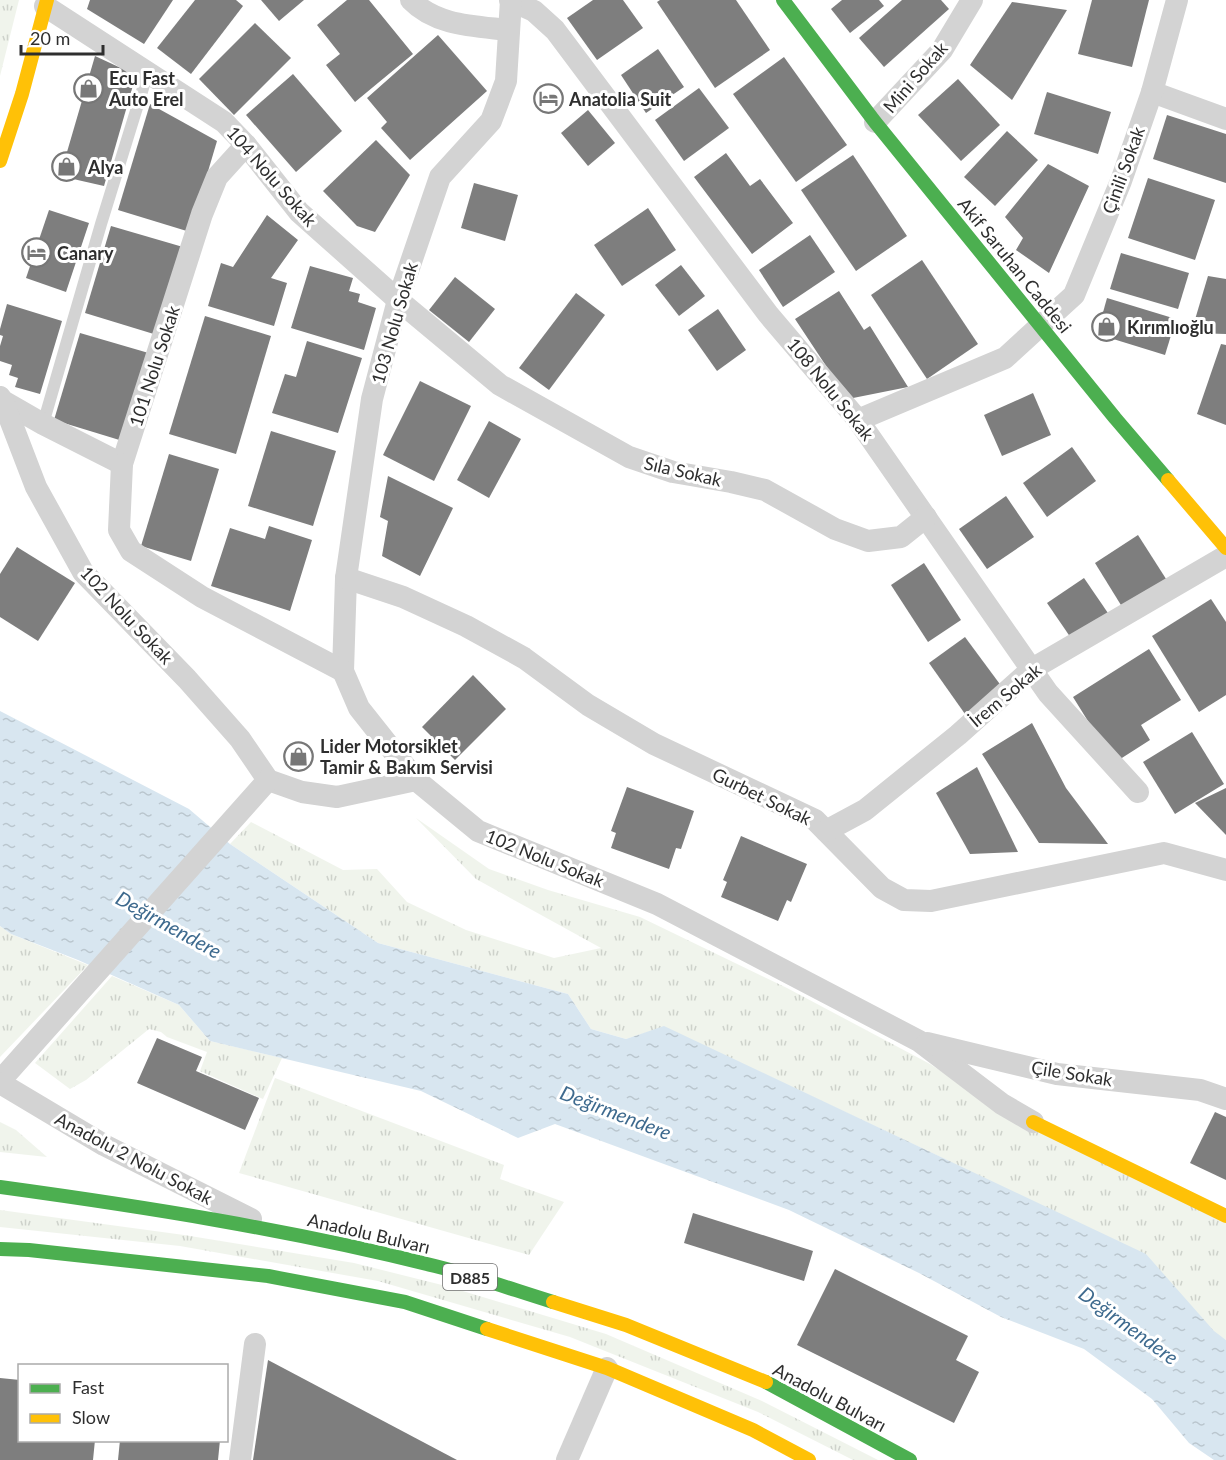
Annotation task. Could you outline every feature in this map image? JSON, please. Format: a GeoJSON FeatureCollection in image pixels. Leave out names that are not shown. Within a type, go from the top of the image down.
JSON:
{"type":"FeatureCollection","features":[{"type":"Feature","properties":{"kind":"main road","name":"Akif Saruhan Caddesi"},"geometry":{"type":"LineString","coordinates":[[783,0],[875,122],[1115,418],[1226,548]]}},
{"type":"Feature","properties":{"kind":"main road"},"geometry":{"type":"LineString","coordinates":[[0,161],[22,94],[46,3]]}},
{"type":"Feature","properties":{"kind":"main road"},"geometry":{"type":"LineString","coordinates":[[0,110],[22,94]]}},
{"type":"Feature","properties":{"kind":"main road"},"geometry":{"type":"LineString","coordinates":[[1033,1122],[1226,1216]]}},
{"type":"Feature","properties":{"kind":"main road","name":"Anadolu Bulvarı"},"geometry":{"type":"LineString","coordinates":[[0,1187],[271,1230],[436,1266],[626,1325],[773,1385],[910,1460]]}},
{"type":"Feature","properties":{"kind":"main road","name":"D885"},"geometry":{"type":"LineString","coordinates":[[0,1249],[268,1276],[405,1302],[607,1368],[753,1430],[809,1460]]}},
{"type":"Feature","properties":{"kind":"main road"},"geometry":{"type":"LineString","coordinates":[[0,1260],[29,1251]]}},
{"type":"Feature","properties":{"kind":"street"},"geometry":{"type":"LineString","coordinates":[[411,0],[422,12],[460,25],[509,30]]}},
{"type":"Feature","properties":{"kind":"street","name":"103 Nolu Sokak"},"geometry":{"type":"LineString","coordinates":[[416,780],[359,708],[343,671],[346,579],[372,399],[398,300],[440,177],[491,122],[506,81],[510,0]]}},
{"type":"Feature","properties":{"kind":"street","name":"108 Nolu Sokak"},"geometry":{"type":"LineString","coordinates":[[510,0],[534,11],[555,30],[768,314],[858,420],[1048,693],[1138,792]]}},
{"type":"Feature","properties":{"kind":"street","name":"Mini Sokak"},"geometry":{"type":"LineString","coordinates":[[875,122],[942,50],[972,0]]}},
{"type":"Feature","properties":{"kind":"street","name":"Çinili Sokak"},"geometry":{"type":"LineString","coordinates":[[858,420],[1005,358],[1074,296],[1121,181],[1152,92],[1177,0]]}},
{"type":"Feature","properties":{"kind":"street","name":"104 Nolu Sokak"},"geometry":{"type":"LineString","coordinates":[[46,3],[224,122],[299,212],[398,300]]}},
{"type":"Feature","properties":{"kind":"street"},"geometry":{"type":"LineString","coordinates":[[1152,92],[1226,118]]}},
{"type":"Feature","properties":{"kind":"street","name":"101 Nolu Sokak"},"geometry":{"type":"LineString","coordinates":[[122,464],[202,214],[217,177],[246,146]]}},
{"type":"Feature","properties":{"kind":"street","name":"Sıla Sokak"},"geometry":{"type":"LineString","coordinates":[[398,300],[500,385],[628,457],[673,472],[765,490],[835,529],[868,541],[901,537],[926,518]]}},
{"type":"Feature","properties":{"kind":"street"},"geometry":{"type":"LineString","coordinates":[[1,399],[43,424],[122,464],[120,530],[131,551],[202,597],[343,671]]}},
{"type":"Feature","properties":{"kind":"street","name":"102 Nolu Sokak"},"geometry":{"type":"LineString","coordinates":[[1,399],[36,487],[83,572],[188,679],[240,739],[268,780]]}},
{"type":"Feature","properties":{"kind":"street","name":"İrem Sokak"},"geometry":{"type":"LineString","coordinates":[[825,831],[865,810],[958,735],[1032,669],[1226,556]]}},
{"type":"Feature","properties":{"kind":"street","name":"Gurbet Sokak"},"geometry":{"type":"LineString","coordinates":[[346,579],[402,597],[466,626],[524,658],[588,705],[654,744],[815,820],[882,888],[904,900],[931,901],[1164,854],[1226,870]]}},
{"type":"Feature","properties":{"kind":"street"},"geometry":{"type":"LineString","coordinates":[[0,1082],[14,1063],[268,780],[302,792],[338,797],[416,780]]}},
{"type":"Feature","properties":{"kind":"street","name":"102 Nolu Sokak"},"geometry":{"type":"LineString","coordinates":[[416,780],[478,831],[657,904],[919,1041],[1002,1104],[1033,1122]]}},
{"type":"Feature","properties":{"kind":"street","name":"Çile Sokak"},"geometry":{"type":"LineString","coordinates":[[919,1041],[1057,1074],[1200,1090],[1226,1099]]}},
{"type":"Feature","properties":{"kind":"street","name":"Anadolu 2 Nolu Sokak"},"geometry":{"type":"LineString","coordinates":[[0,1082],[104,1145],[271,1230]]}},
{"type":"Feature","properties":{"kind":"street"},"geometry":{"type":"LineString","coordinates":[[240,1460],[255,1344]]}},
{"type":"Feature","properties":{"kind":"street"},"geometry":{"type":"LineString","coordinates":[[567,1460],[607,1368]]}},
{"type":"Feature","properties":{"kind":"lane"},"geometry":{"type":"LineString","coordinates":[[43,424],[148,72]]}},
{"type":"Feature","properties":{"kind":"green space"},"geometry":{"type":"Polygon","coordinates":[[[0,0],[19,0],[0,76],[0,0]]]}},
{"type":"Feature","properties":{"kind":"green space"},"geometry":{"type":"Polygon","coordinates":[[[416,818],[489,869],[548,890],[640,917],[787,988],[930,1064],[989,1102],[1226,1223],[1226,1340],[949,1161],[664,1027],[626,1039],[591,1029],[568,994],[378,943],[230,844],[251,822],[343,870],[377,869],[407,902],[466,930],[554,958],[601,948],[476,879],[416,818]]]}},
{"type":"Feature","properties":{"kind":"green space"},"geometry":{"type":"Polygon","coordinates":[[[0,926],[11,934],[88,965],[0,1057],[0,926]]]}},
{"type":"Feature","properties":{"kind":"green space"},"geometry":{"type":"Polygon","coordinates":[[[112,976],[179,1005],[210,1041],[282,1058],[263,1099],[200,1071],[207,1052],[149,1029],[86,1080],[70,1089],[35,1063],[112,976]]]}},
{"type":"Feature","properties":{"kind":"green space"},"geometry":{"type":"Polygon","coordinates":[[[275,1078],[504,1165],[500,1179],[564,1202],[529,1255],[239,1173],[275,1078]]]}},
{"type":"Feature","properties":{"kind":"green space"},"geometry":{"type":"Polygon","coordinates":[[[0,1122],[16,1130],[47,1157],[0,1152],[0,1122]]]}},
{"type":"Feature","properties":{"kind":"green space"},"geometry":{"type":"Polygon","coordinates":[[[0,1210],[184,1235],[354,1263],[446,1286],[606,1334],[762,1401],[878,1460],[853,1460],[758,1412],[570,1337],[378,1281],[180,1246],[0,1227],[0,1210]]]}},
{"type":"Feature","properties":{"kind":"water","name":"Değirmendere"},"geometry":{"type":"Polygon","coordinates":[[[0,711],[189,809],[230,844],[378,943],[568,994],[591,1029],[626,1039],[664,1026],[1146,1254],[1214,1331],[1226,1340],[1226,1460],[1214,1460],[1189,1443],[1152,1399],[1084,1349],[1001,1317],[919,1273],[789,1210],[555,1124],[518,1138],[421,1091],[210,1041],[179,1005],[78,960],[11,934],[0,926],[0,711]]]}},
{"type":"Feature","properties":{"kind":"building"},"geometry":{"type":"Polygon","coordinates":[[[90,0],[173,0],[144,44],[87,9],[90,0]]]}},
{"type":"Feature","properties":{"kind":"building"},"geometry":{"type":"Polygon","coordinates":[[[195,0],[236,0],[243,6],[191,74],[157,48],[195,0]]]}},
{"type":"Feature","properties":{"kind":"building"},"geometry":{"type":"Polygon","coordinates":[[[261,0],[304,0],[279,21],[261,0]]]}},
{"type":"Feature","properties":{"kind":"building"},"geometry":{"type":"Polygon","coordinates":[[[347,0],[369,0],[413,54],[355,102],[326,65],[340,54],[317,25],[347,0]]]}},
{"type":"Feature","properties":{"kind":"building"},"geometry":{"type":"Polygon","coordinates":[[[593,0],[623,0],[643,28],[597,60],[567,18],[593,0]]]}},
{"type":"Feature","properties":{"kind":"building"},"geometry":{"type":"Polygon","coordinates":[[[660,0],[736,0],[770,50],[715,88],[657,2],[660,0]]]}},
{"type":"Feature","properties":{"kind":"building"},"geometry":{"type":"Polygon","coordinates":[[[842,0],[879,0],[884,6],[850,33],[831,9],[842,0]]]}},
{"type":"Feature","properties":{"kind":"building"},"geometry":{"type":"Polygon","coordinates":[[[902,0],[941,0],[949,9],[884,67],[859,38],[902,0]]]}},
{"type":"Feature","properties":{"kind":"building"},"geometry":{"type":"Polygon","coordinates":[[[1092,0],[1149,0],[1132,67],[1078,54],[1092,0]]]}},
{"type":"Feature","properties":{"kind":"building"},"geometry":{"type":"Polygon","coordinates":[[[1012,2],[1067,10],[1012,100],[970,65],[1012,2]]]}},
{"type":"Feature","properties":{"kind":"building"},"geometry":{"type":"Polygon","coordinates":[[[255,23],[291,58],[234,115],[199,79],[255,23]]]}},
{"type":"Feature","properties":{"kind":"building"},"geometry":{"type":"Polygon","coordinates":[[[438,35],[487,91],[410,160],[381,128],[387,122],[367,98],[438,35]]]}},
{"type":"Feature","properties":{"kind":"building"},"geometry":{"type":"Polygon","coordinates":[[[658,49],[684,87],[646,113],[621,75],[658,49]]]}},
{"type":"Feature","properties":{"kind":"building"},"geometry":{"type":"Polygon","coordinates":[[[95,56],[136,75],[104,186],[60,176],[95,56]]]}},
{"type":"Feature","properties":{"kind":"building"},"geometry":{"type":"Polygon","coordinates":[[[784,57],[847,145],[796,182],[733,94],[784,57]]]}},
{"type":"Feature","properties":{"kind":"building"},"geometry":{"type":"Polygon","coordinates":[[[293,74],[342,131],[296,172],[246,115],[293,74]]]}},
{"type":"Feature","properties":{"kind":"building"},"geometry":{"type":"Polygon","coordinates":[[[958,79],[1000,125],[961,161],[918,115],[958,79]]]}},
{"type":"Feature","properties":{"kind":"building"},"geometry":{"type":"Polygon","coordinates":[[[699,88],[729,128],[684,161],[655,120],[699,88]]]}},
{"type":"Feature","properties":{"kind":"building"},"geometry":{"type":"Polygon","coordinates":[[[1047,92],[1111,112],[1098,154],[1034,134],[1047,92]]]}},
{"type":"Feature","properties":{"kind":"building"},"geometry":{"type":"Polygon","coordinates":[[[150,104],[217,141],[190,232],[118,210],[150,104]]]}},
{"type":"Feature","properties":{"kind":"building"},"geometry":{"type":"Polygon","coordinates":[[[588,110],[615,143],[588,166],[561,133],[588,110]]]}},
{"type":"Feature","properties":{"kind":"building"},"geometry":{"type":"Polygon","coordinates":[[[1167,115],[1226,134],[1226,183],[1153,159],[1167,115]]]}},
{"type":"Feature","properties":{"kind":"building"},"geometry":{"type":"Polygon","coordinates":[[[1007,131],[1038,160],[995,206],[964,177],[1007,131]]]}},
{"type":"Feature","properties":{"kind":"building"},"geometry":{"type":"Polygon","coordinates":[[[376,140],[410,175],[375,232],[357,226],[323,191],[376,140]]]}},
{"type":"Feature","properties":{"kind":"building"},"geometry":{"type":"Polygon","coordinates":[[[726,153],[750,186],[760,179],[793,223],[752,254],[694,177],[726,153]]]}},
{"type":"Feature","properties":{"kind":"building"},"geometry":{"type":"Polygon","coordinates":[[[853,155],[907,236],[856,271],[801,190],[853,155]]]}},
{"type":"Feature","properties":{"kind":"building"},"geometry":{"type":"Polygon","coordinates":[[[1048,164],[1089,186],[1049,273],[1016,250],[1023,238],[1005,217],[1048,164]]]}},
{"type":"Feature","properties":{"kind":"building"},"geometry":{"type":"Polygon","coordinates":[[[1148,178],[1215,200],[1195,260],[1128,238],[1148,178]]]}},
{"type":"Feature","properties":{"kind":"building"},"geometry":{"type":"Polygon","coordinates":[[[474,183],[518,195],[505,241],[461,228],[474,183]]]}},
{"type":"Feature","properties":{"kind":"building"},"geometry":{"type":"Polygon","coordinates":[[[648,208],[676,250],[622,286],[594,245],[648,208]]]}},
{"type":"Feature","properties":{"kind":"building","name":"Canary"},"geometry":{"type":"Polygon","coordinates":[[[49,210],[89,223],[66,292],[26,278],[49,210]]]}},
{"type":"Feature","properties":{"kind":"building"},"geometry":{"type":"Polygon","coordinates":[[[267,215],[298,240],[271,278],[287,283],[274,326],[208,306],[221,263],[233,267],[267,215]]]}},
{"type":"Feature","properties":{"kind":"building"},"geometry":{"type":"Polygon","coordinates":[[[111,226],[183,247],[157,335],[85,313],[111,226]]]}},
{"type":"Feature","properties":{"kind":"building"},"geometry":{"type":"Polygon","coordinates":[[[810,235],[835,272],[783,307],[759,270],[810,235]]]}},
{"type":"Feature","properties":{"kind":"building"},"geometry":{"type":"Polygon","coordinates":[[[1121,253],[1189,273],[1178,309],[1110,289],[1121,253]]]}},
{"type":"Feature","properties":{"kind":"building"},"geometry":{"type":"Polygon","coordinates":[[[922,260],[978,344],[927,379],[871,295],[922,260]]]}},
{"type":"Feature","properties":{"kind":"building"},"geometry":{"type":"Polygon","coordinates":[[[681,265],[705,296],[679,316],[655,285],[681,265]]]}},
{"type":"Feature","properties":{"kind":"building"},"geometry":{"type":"Polygon","coordinates":[[[310,266],[353,278],[349,291],[360,294],[358,302],[376,308],[364,350],[291,328],[310,266]]]}},
{"type":"Feature","properties":{"kind":"building"},"geometry":{"type":"Polygon","coordinates":[[[1208,276],[1226,279],[1226,334],[1191,333],[1208,276]]]}},
{"type":"Feature","properties":{"kind":"building"},"geometry":{"type":"Polygon","coordinates":[[[455,277],[495,309],[469,342],[429,310],[455,277]]]}},
{"type":"Feature","properties":{"kind":"building"},"geometry":{"type":"Polygon","coordinates":[[[839,291],[864,330],[870,326],[908,387],[848,399],[795,319],[839,291]]]}},
{"type":"Feature","properties":{"kind":"building"},"geometry":{"type":"Polygon","coordinates":[[[576,293],[605,315],[549,390],[519,368],[576,293]]]}},
{"type":"Feature","properties":{"kind":"building"},"geometry":{"type":"Polygon","coordinates":[[[1107,298],[1176,319],[1165,355],[1097,334],[1107,298]]]}},
{"type":"Feature","properties":{"kind":"building"},"geometry":{"type":"Polygon","coordinates":[[[7,304],[62,321],[40,394],[15,387],[18,378],[9,375],[12,365],[0,361],[3,336],[0,335],[0,329],[7,304]]]}},
{"type":"Feature","properties":{"kind":"building"},"geometry":{"type":"Polygon","coordinates":[[[718,309],[746,350],[717,371],[688,330],[718,309]]]}},
{"type":"Feature","properties":{"kind":"building"},"geometry":{"type":"Polygon","coordinates":[[[205,316],[271,336],[236,454],[169,434],[205,316]]]}},
{"type":"Feature","properties":{"kind":"building"},"geometry":{"type":"Polygon","coordinates":[[[80,333],[152,354],[126,442],[54,420],[80,333]]]}},
{"type":"Feature","properties":{"kind":"building"},"geometry":{"type":"Polygon","coordinates":[[[307,341],[362,358],[338,433],[272,413],[285,374],[296,377],[307,341]]]}},
{"type":"Feature","properties":{"kind":"building"},"geometry":{"type":"Polygon","coordinates":[[[1221,344],[1226,345],[1226,425],[1197,414],[1221,344]]]}},
{"type":"Feature","properties":{"kind":"building"},"geometry":{"type":"Polygon","coordinates":[[[420,381],[471,406],[434,481],[383,455],[420,381]]]}},
{"type":"Feature","properties":{"kind":"building"},"geometry":{"type":"Polygon","coordinates":[[[1033,393],[1051,435],[1002,456],[984,415],[1033,393]]]}},
{"type":"Feature","properties":{"kind":"building"},"geometry":{"type":"Polygon","coordinates":[[[489,421],[521,439],[489,498],[457,480],[489,421]]]}},
{"type":"Feature","properties":{"kind":"building"},"geometry":{"type":"Polygon","coordinates":[[[271,431],[336,451],[313,526],[248,506],[271,431]]]}},
{"type":"Feature","properties":{"kind":"building"},"geometry":{"type":"Polygon","coordinates":[[[1072,447],[1096,481],[1047,517],[1023,483],[1072,447]]]}},
{"type":"Feature","properties":{"kind":"building"},"geometry":{"type":"Polygon","coordinates":[[[169,454],[219,469],[191,561],[141,546],[169,454]]]}},
{"type":"Feature","properties":{"kind":"building"},"geometry":{"type":"Polygon","coordinates":[[[388,476],[453,508],[420,576],[382,556],[388,521],[380,517],[388,476]]]}},
{"type":"Feature","properties":{"kind":"building"},"geometry":{"type":"Polygon","coordinates":[[[1006,496],[1034,537],[987,569],[959,529],[1006,496]]]}},
{"type":"Feature","properties":{"kind":"building"},"geometry":{"type":"Polygon","coordinates":[[[269,526],[312,540],[290,611],[211,586],[230,528],[265,539],[269,526]]]}},
{"type":"Feature","properties":{"kind":"building"},"geometry":{"type":"Polygon","coordinates":[[[1138,535],[1168,582],[1124,610],[1095,563],[1138,535]]]}},
{"type":"Feature","properties":{"kind":"building"},"geometry":{"type":"Polygon","coordinates":[[[17,547],[75,583],[38,641],[0,617],[0,574],[17,547]]]}},
{"type":"Feature","properties":{"kind":"building"},"geometry":{"type":"Polygon","coordinates":[[[924,563],[961,620],[928,642],[891,585],[924,563]]]}},
{"type":"Feature","properties":{"kind":"building"},"geometry":{"type":"Polygon","coordinates":[[[1084,578],[1110,616],[1073,641],[1047,603],[1084,578]]]}},
{"type":"Feature","properties":{"kind":"building"},"geometry":{"type":"Polygon","coordinates":[[[1211,599],[1226,622],[1226,695],[1199,712],[1152,636],[1211,599]]]}},
{"type":"Feature","properties":{"kind":"building"},"geometry":{"type":"Polygon","coordinates":[[[965,637],[1002,687],[965,714],[929,663],[965,637]]]}},
{"type":"Feature","properties":{"kind":"building"},"geometry":{"type":"Polygon","coordinates":[[[1149,649],[1181,700],[1141,725],[1150,740],[1114,763],[1073,697],[1149,649]]]}},
{"type":"Feature","properties":{"kind":"building"},"geometry":{"type":"Polygon","coordinates":[[[473,675],[506,709],[455,760],[422,727],[473,675]]]}},
{"type":"Feature","properties":{"kind":"building"},"geometry":{"type":"Polygon","coordinates":[[[1032,723],[1066,788],[1108,844],[1039,843],[982,754],[1032,723]]]}},
{"type":"Feature","properties":{"kind":"building"},"geometry":{"type":"Polygon","coordinates":[[[1192,732],[1224,784],[1175,814],[1143,762],[1192,732]]]}},
{"type":"Feature","properties":{"kind":"building"},"geometry":{"type":"Polygon","coordinates":[[[977,767],[1018,852],[970,854],[936,793],[977,767]]]}},
{"type":"Feature","properties":{"kind":"building"},"geometry":{"type":"Polygon","coordinates":[[[627,787],[694,811],[681,849],[676,848],[669,869],[611,848],[616,833],[611,831],[627,787]]]}},
{"type":"Feature","properties":{"kind":"building"},"geometry":{"type":"Polygon","coordinates":[[[1226,788],[1226,835],[1195,803],[1226,788]]]}},
{"type":"Feature","properties":{"kind":"building"},"geometry":{"type":"Polygon","coordinates":[[[741,836],[807,864],[791,902],[787,900],[778,921],[721,897],[727,882],[723,880],[741,836]]]}},
{"type":"Feature","properties":{"kind":"building"},"geometry":{"type":"Polygon","coordinates":[[[157,1038],[202,1057],[196,1071],[259,1098],[245,1130],[137,1083],[157,1038]]]}},
{"type":"Feature","properties":{"kind":"building"},"geometry":{"type":"Polygon","coordinates":[[[1215,1112],[1226,1117],[1226,1180],[1190,1163],[1215,1112]]]}},
{"type":"Feature","properties":{"kind":"building"},"geometry":{"type":"Polygon","coordinates":[[[693,1213],[813,1251],[804,1281],[684,1243],[693,1213]]]}},
{"type":"Feature","properties":{"kind":"building"},"geometry":{"type":"Polygon","coordinates":[[[835,1269],[968,1336],[956,1360],[979,1372],[954,1423],[797,1345],[835,1269]]]}},
{"type":"Feature","properties":{"kind":"building"},"geometry":{"type":"Polygon","coordinates":[[[268,1360],[457,1460],[253,1460],[268,1360]]]}},
{"type":"Feature","properties":{"kind":"building"},"geometry":{"type":"Polygon","coordinates":[[[0,1378],[18,1380],[18,1442],[95,1442],[93,1460],[0,1460],[0,1378]]]}},
{"type":"Feature","properties":{"kind":"building"},"geometry":{"type":"Polygon","coordinates":[[[120,1442],[220,1442],[218,1460],[118,1460],[120,1442]]]}},
{"type":"Feature","properties":{"kind":"traffic: fast"},"geometry":{"type":"LineString","coordinates":[[783,0],[875,122],[1168,480]]}},
{"type":"Feature","properties":{"kind":"traffic: fast"},"geometry":{"type":"LineString","coordinates":[[0,1187],[164,1211],[327,1241],[450,1270],[553,1302]]}},
{"type":"Feature","properties":{"kind":"traffic: fast"},"geometry":{"type":"LineString","coordinates":[[0,1249],[29,1250],[268,1276],[405,1302],[487,1329]]}},
{"type":"Feature","properties":{"kind":"traffic: fast"},"geometry":{"type":"LineString","coordinates":[[766,1382],[910,1460]]}},
{"type":"Feature","properties":{"kind":"traffic: slow"},"geometry":{"type":"LineString","coordinates":[[0,161],[22,94],[47,0]]}},
{"type":"Feature","properties":{"kind":"traffic: slow"},"geometry":{"type":"LineString","coordinates":[[1168,480],[1226,548]]}},
{"type":"Feature","properties":{"kind":"traffic: slow"},"geometry":{"type":"LineString","coordinates":[[1033,1122],[1226,1216]]}},
{"type":"Feature","properties":{"kind":"traffic: slow"},"geometry":{"type":"LineString","coordinates":[[553,1302],[626,1325],[766,1382]]}},
{"type":"Feature","properties":{"kind":"traffic: slow"},"geometry":{"type":"LineString","coordinates":[[487,1329],[607,1368],[753,1430],[809,1460]]}},
{"type":"Feature","properties":{"kind":"place","name":"Ecu Fast Auto Erel"},"geometry":{"type":"Point","coordinates":[88,88]}},
{"type":"Feature","properties":{"kind":"place","name":"Anatolia Suit"},"geometry":{"type":"Point","coordinates":[548,99]}},
{"type":"Feature","properties":{"kind":"place","name":"Alya"},"geometry":{"type":"Point","coordinates":[67,167]}},
{"type":"Feature","properties":{"kind":"place","name":"Canary"},"geometry":{"type":"Point","coordinates":[36,253]}},
{"type":"Feature","properties":{"kind":"place","name":"Kırımlıoğlu"},"geometry":{"type":"Point","coordinates":[1106,327]}},
{"type":"Feature","properties":{"kind":"place","name":"Lider Motorsiklet Tamir & Bakım Servisi"},"geometry":{"type":"Point","coordinates":[299,756]}}]}
